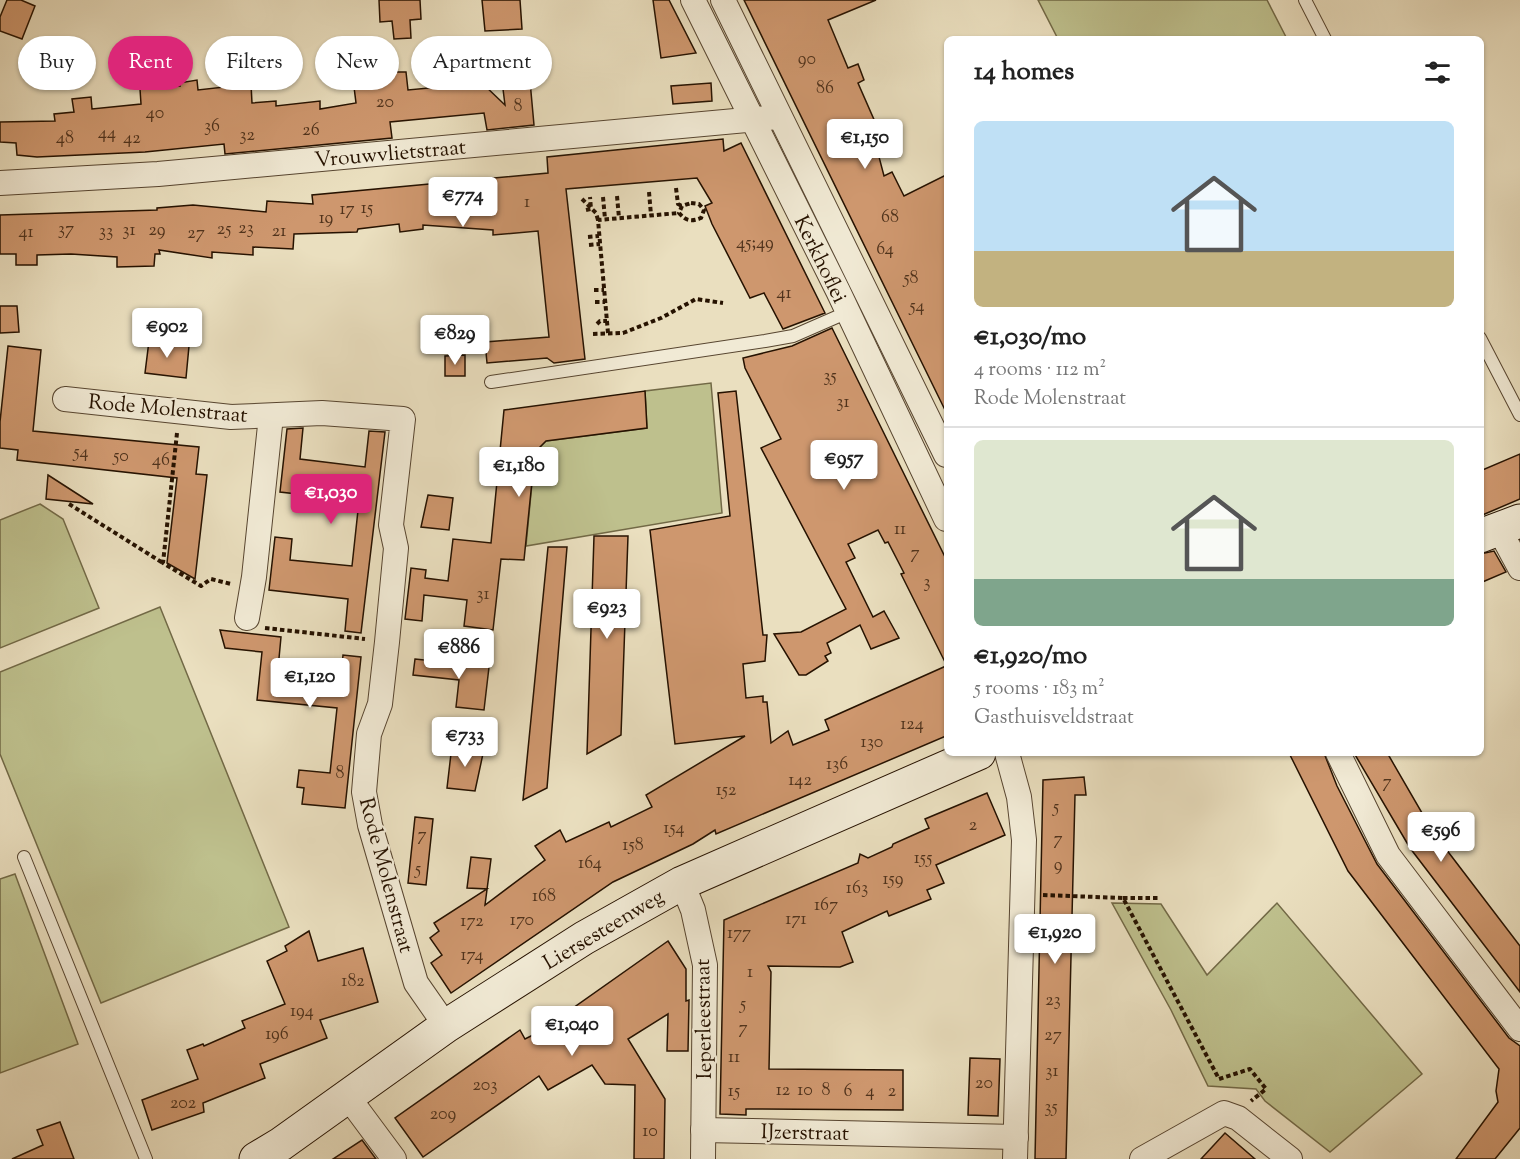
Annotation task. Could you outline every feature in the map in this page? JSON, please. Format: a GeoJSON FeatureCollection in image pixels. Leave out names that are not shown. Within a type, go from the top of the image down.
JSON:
{"type":"FeatureCollection","features":[{"type":"Feature","properties":{"kind":"main road","name":"Liersesteenweg"},"geometry":{"type":"LineString","coordinates":[[256,1159],[348,1097],[446,1026],[584,938],[682,883],[972,756]]}},
{"type":"Feature","properties":{"kind":"street","name":"Kerkhoflei"},"geometry":{"type":"LineString","coordinates":[[693,0],[848,312],[944,515]]}},
{"type":"Feature","properties":{"kind":"street","name":"Kerkhoflei"},"geometry":{"type":"LineString","coordinates":[[723,0],[944,451]]}},
{"type":"Feature","properties":{"kind":"street","name":"Vrouwvlietstraat"},"geometry":{"type":"LineString","coordinates":[[0,183],[181,172],[779,117]]}},
{"type":"Feature","properties":{"kind":"street","name":"Rode Molenstraat"},"geometry":{"type":"LineString","coordinates":[[65,399],[231,417],[322,413],[403,419],[391,525],[396,548],[387,642],[380,704],[369,734],[364,792],[370,825],[416,983],[446,1026]]}},
{"type":"Feature","properties":{"kind":"street","name":"Rode Molenstraat"},"geometry":{"type":"LineString","coordinates":[[247,618],[271,416]]}},
{"type":"Feature","properties":{"kind":"street"},"geometry":{"type":"LineString","coordinates":[[1500,529],[1519,565]]}},
{"type":"Feature","properties":{"kind":"street"},"geometry":{"type":"LineString","coordinates":[[1009,756],[1019,797],[1024,840],[1015,1148]]}},
{"type":"Feature","properties":{"kind":"street"},"geometry":{"type":"LineString","coordinates":[[1339,756],[1388,855],[1520,1029]]}},
{"type":"Feature","properties":{"kind":"street","name":"Ieperleestraat"},"geometry":{"type":"LineString","coordinates":[[682,883],[693,910],[705,965],[703,1159]]}},
{"type":"Feature","properties":{"kind":"street"},"geometry":{"type":"LineString","coordinates":[[348,1097],[394,1159]]}},
{"type":"Feature","properties":{"kind":"street"},"geometry":{"type":"LineString","coordinates":[[1142,1159],[1224,1113],[1238,1118],[1290,1159]]}},
{"type":"Feature","properties":{"kind":"street","name":"IJzerstraat"},"geometry":{"type":"LineString","coordinates":[[703,1130],[1015,1148]]}},
{"type":"Feature","properties":{"kind":"lane"},"geometry":{"type":"LineString","coordinates":[[1305,0],[1323,36]]}},
{"type":"Feature","properties":{"kind":"lane"},"geometry":{"type":"LineString","coordinates":[[491,382],[793,336],[848,312]]}},
{"type":"Feature","properties":{"kind":"lane"},"geometry":{"type":"LineString","coordinates":[[1484,346],[1520,415]]}},
{"type":"Feature","properties":{"kind":"lane"},"geometry":{"type":"LineString","coordinates":[[24,857],[146,1159]]}},
{"type":"Feature","properties":{"kind":"path"},"geometry":{"type":"LineString","coordinates":[[676,188],[678,204],[682,206],[699,204],[704,210],[701,218],[693,221],[685,220],[680,213]]}},
{"type":"Feature","properties":{"kind":"path"},"geometry":{"type":"LineString","coordinates":[[649,192],[651,215]]}},
{"type":"Feature","properties":{"kind":"path"},"geometry":{"type":"LineString","coordinates":[[617,196],[620,218]]}},
{"type":"Feature","properties":{"kind":"path"},"geometry":{"type":"LineString","coordinates":[[589,209],[590,197]]}},
{"type":"Feature","properties":{"kind":"path"},"geometry":{"type":"LineString","coordinates":[[603,197],[605,219]]}},
{"type":"Feature","properties":{"kind":"path"},"geometry":{"type":"LineString","coordinates":[[582,199],[598,220],[609,333]]}},
{"type":"Feature","properties":{"kind":"path"},"geometry":{"type":"LineString","coordinates":[[680,213],[682,206]]}},
{"type":"Feature","properties":{"kind":"path"},"geometry":{"type":"LineString","coordinates":[[598,220],[680,213]]}},
{"type":"Feature","properties":{"kind":"path"},"geometry":{"type":"LineString","coordinates":[[588,237],[599,236]]}},
{"type":"Feature","properties":{"kind":"path"},"geometry":{"type":"LineString","coordinates":[[589,245],[600,244]]}},
{"type":"Feature","properties":{"kind":"path"},"geometry":{"type":"LineString","coordinates":[[594,290],[604,290]]}},
{"type":"Feature","properties":{"kind":"path"},"geometry":{"type":"LineString","coordinates":[[593,334],[623,333],[661,318],[696,299],[723,303]]}},
{"type":"Feature","properties":{"kind":"path"},"geometry":{"type":"LineString","coordinates":[[595,302],[605,302]]}},
{"type":"Feature","properties":{"kind":"path"},"geometry":{"type":"LineString","coordinates":[[597,324],[600,321],[607,321]]}},
{"type":"Feature","properties":{"kind":"path"},"geometry":{"type":"LineString","coordinates":[[163,562],[179,410]]}},
{"type":"Feature","properties":{"kind":"path"},"geometry":{"type":"LineString","coordinates":[[69,504],[201,586],[211,579],[251,591]]}},
{"type":"Feature","properties":{"kind":"path"},"geometry":{"type":"LineString","coordinates":[[247,618],[260,627],[387,642]]}},
{"type":"Feature","properties":{"kind":"path"},"geometry":{"type":"LineString","coordinates":[[1022,894],[1159,898]]}},
{"type":"Feature","properties":{"kind":"path"},"geometry":{"type":"LineString","coordinates":[[1123,898],[1219,1079],[1250,1070],[1266,1089],[1246,1105],[1238,1118]]}},
{"type":"Feature","properties":{"kind":"green space"},"geometry":{"type":"Polygon","coordinates":[[[1038,0],[1267,0],[1285,36],[1056,36],[1038,0]]]}},
{"type":"Feature","properties":{"kind":"green space"},"geometry":{"type":"Polygon","coordinates":[[[711,383],[722,513],[526,546],[535,452],[546,441],[647,428],[645,391],[711,383]]]}},
{"type":"Feature","properties":{"kind":"green space"},"geometry":{"type":"Polygon","coordinates":[[[40,504],[63,519],[99,608],[0,648],[0,520],[40,504]]]}},
{"type":"Feature","properties":{"kind":"green space"},"geometry":{"type":"Polygon","coordinates":[[[160,607],[289,927],[101,1003],[0,754],[0,672],[160,607]]]}},
{"type":"Feature","properties":{"kind":"green space"},"geometry":{"type":"Polygon","coordinates":[[[15,874],[78,1044],[0,1073],[0,879],[15,874]]]}},
{"type":"Feature","properties":{"kind":"green space"},"geometry":{"type":"Polygon","coordinates":[[[1112,903],[1161,904],[1207,975],[1277,903],[1422,1074],[1330,1152],[1265,1101],[1256,1089],[1208,1086],[1171,1010],[1112,903]]]}},
{"type":"Feature","properties":{"kind":"building"},"geometry":{"type":"Polygon","coordinates":[[[7,0],[21,0],[35,6],[23,36],[18,38],[0,31],[0,17],[7,0]]]}},
{"type":"Feature","properties":{"kind":"building"},"geometry":{"type":"Polygon","coordinates":[[[379,0],[420,0],[421,19],[410,20],[411,38],[399,39],[399,36],[394,36],[392,21],[380,22],[379,0]]]}},
{"type":"Feature","properties":{"kind":"building"},"geometry":{"type":"Polygon","coordinates":[[[482,0],[520,0],[522,29],[485,31],[482,0]]]}},
{"type":"Feature","properties":{"kind":"building"},"geometry":{"type":"Polygon","coordinates":[[[653,0],[669,0],[696,53],[661,58],[653,0]]]}},
{"type":"Feature","properties":{"kind":"building"},"geometry":{"type":"Polygon","coordinates":[[[744,0],[876,0],[828,20],[848,68],[858,64],[864,80],[858,83],[879,131],[873,134],[884,176],[892,172],[904,196],[944,176],[944,408],[744,0]]]}},
{"type":"Feature","properties":{"kind":"building"},"geometry":{"type":"Polygon","coordinates":[[[399,72],[406,72],[408,90],[489,90],[505,105],[503,90],[531,90],[534,125],[487,130],[484,113],[390,122],[392,138],[225,154],[224,144],[145,152],[37,157],[17,155],[16,143],[0,142],[0,122],[55,121],[54,114],[74,112],[72,99],[91,97],[92,109],[141,104],[140,90],[193,90],[193,81],[197,80],[198,90],[251,90],[252,103],[276,101],[276,106],[320,101],[320,109],[356,103],[354,90],[399,90],[399,72]]]}},
{"type":"Feature","properties":{"kind":"building"},"geometry":{"type":"Polygon","coordinates":[[[711,83],[712,101],[673,104],[671,86],[711,83]]]}},
{"type":"Feature","properties":{"kind":"building"},"geometry":{"type":"Polygon","coordinates":[[[723,139],[724,151],[741,143],[825,313],[783,329],[764,293],[750,298],[712,224],[705,206],[712,203],[697,178],[566,189],[585,359],[554,363],[547,358],[487,363],[485,342],[549,337],[538,231],[493,235],[493,230],[423,225],[423,229],[400,232],[399,224],[358,229],[357,232],[294,234],[293,249],[253,247],[253,255],[212,252],[212,258],[159,250],[160,254],[155,254],[154,266],[117,267],[117,257],[71,254],[37,255],[37,265],[16,265],[16,254],[0,254],[0,215],[157,210],[157,208],[193,205],[266,212],[267,201],[313,204],[312,195],[548,173],[547,157],[723,139]]]}},
{"type":"Feature","properties":{"kind":"building"},"geometry":{"type":"Polygon","coordinates":[[[0,306],[17,306],[19,332],[0,333],[0,306]]]}},
{"type":"Feature","properties":{"kind":"building"},"geometry":{"type":"Polygon","coordinates":[[[832,328],[944,555],[944,660],[901,574],[904,573],[888,542],[885,543],[878,530],[848,544],[855,558],[846,562],[873,617],[884,611],[899,638],[871,649],[860,625],[827,643],[831,653],[825,656],[828,661],[806,675],[799,675],[774,634],[801,632],[846,609],[761,448],[781,439],[745,368],[743,358],[792,346],[832,328]]]}},
{"type":"Feature","properties":{"kind":"building"},"geometry":{"type":"Polygon","coordinates":[[[154,338],[189,346],[186,378],[145,373],[149,341],[154,342],[154,338]]]}},
{"type":"Feature","properties":{"kind":"building"},"geometry":{"type":"Polygon","coordinates":[[[8,346],[41,350],[33,431],[199,447],[196,474],[207,475],[195,579],[167,563],[177,478],[17,460],[18,450],[0,448],[0,422],[8,346]]]}},
{"type":"Feature","properties":{"kind":"building"},"geometry":{"type":"Polygon","coordinates":[[[465,355],[465,376],[445,376],[445,356],[465,355]]]}},
{"type":"Feature","properties":{"kind":"building"},"geometry":{"type":"Polygon","coordinates":[[[645,391],[647,428],[546,441],[535,452],[524,560],[501,559],[493,630],[464,626],[467,600],[424,595],[422,621],[405,619],[411,568],[426,570],[425,578],[448,581],[453,539],[491,543],[504,410],[645,391]]]}},
{"type":"Feature","properties":{"kind":"building"},"geometry":{"type":"Polygon","coordinates":[[[736,391],[763,635],[767,635],[765,661],[743,664],[746,698],[763,696],[763,702],[767,702],[771,743],[788,731],[793,745],[829,730],[825,720],[944,667],[944,737],[716,834],[715,830],[693,844],[613,882],[451,993],[431,963],[442,955],[430,938],[439,931],[434,923],[487,889],[467,888],[471,857],[491,859],[485,905],[545,860],[535,846],[560,830],[566,842],[609,822],[611,827],[652,807],[646,795],[745,736],[675,744],[650,530],[730,516],[718,393],[736,391]]]}},
{"type":"Feature","properties":{"kind":"building"},"geometry":{"type":"Polygon","coordinates":[[[303,428],[300,459],[365,467],[369,431],[385,432],[361,633],[345,631],[348,599],[269,590],[275,537],[292,539],[290,560],[352,566],[359,501],[280,492],[287,429],[303,428]]]}},
{"type":"Feature","properties":{"kind":"building"},"geometry":{"type":"Polygon","coordinates":[[[1520,454],[1520,499],[1484,514],[1484,469],[1520,454]]]}},
{"type":"Feature","properties":{"kind":"building"},"geometry":{"type":"Polygon","coordinates":[[[48,475],[93,504],[46,499],[48,475]]]}},
{"type":"Feature","properties":{"kind":"building"},"geometry":{"type":"Polygon","coordinates":[[[428,495],[453,498],[449,530],[421,527],[428,495]]]}},
{"type":"Feature","properties":{"kind":"building"},"geometry":{"type":"Polygon","coordinates":[[[594,536],[628,536],[621,735],[587,754],[594,536]]]}},
{"type":"Feature","properties":{"kind":"building"},"geometry":{"type":"Polygon","coordinates":[[[548,547],[567,547],[547,788],[523,800],[548,547]]]}},
{"type":"Feature","properties":{"kind":"building"},"geometry":{"type":"Polygon","coordinates":[[[1494,551],[1506,572],[1484,581],[1484,553],[1494,551]]]}},
{"type":"Feature","properties":{"kind":"building"},"geometry":{"type":"Polygon","coordinates":[[[220,630],[281,637],[278,669],[341,675],[343,655],[361,657],[345,808],[302,804],[304,788],[297,787],[299,770],[330,773],[337,708],[257,700],[262,652],[225,648],[220,630]]]}},
{"type":"Feature","properties":{"kind":"building"},"geometry":{"type":"Polygon","coordinates":[[[415,659],[489,667],[484,710],[456,707],[459,680],[413,675],[415,659]]]}},
{"type":"Feature","properties":{"kind":"building"},"geometry":{"type":"Polygon","coordinates":[[[452,745],[484,749],[475,791],[447,788],[452,745]]]}},
{"type":"Feature","properties":{"kind":"building"},"geometry":{"type":"Polygon","coordinates":[[[1290,756],[1325,756],[1337,786],[1377,864],[1509,1038],[1520,1046],[1520,1128],[1495,1159],[1456,1159],[1498,1102],[1496,1091],[1499,1069],[1348,871],[1290,756]]]}},
{"type":"Feature","properties":{"kind":"building"},"geometry":{"type":"Polygon","coordinates":[[[1356,756],[1389,756],[1433,832],[1520,946],[1520,992],[1410,848],[1356,756]]]}},
{"type":"Feature","properties":{"kind":"building"},"geometry":{"type":"Polygon","coordinates":[[[1084,777],[1086,795],[1075,795],[1066,1159],[1035,1159],[1043,780],[1084,777]]]}},
{"type":"Feature","properties":{"kind":"building"},"geometry":{"type":"Polygon","coordinates":[[[987,793],[1005,835],[936,865],[944,883],[927,890],[931,899],[889,916],[887,911],[842,932],[853,962],[840,967],[768,966],[771,972],[769,1069],[903,1070],[903,1110],[746,1109],[746,1115],[720,1114],[724,920],[858,863],[860,854],[868,858],[892,847],[893,844],[929,828],[925,819],[987,793]]]}},
{"type":"Feature","properties":{"kind":"building"},"geometry":{"type":"Polygon","coordinates":[[[415,817],[433,819],[426,885],[408,883],[415,817]]]}},
{"type":"Feature","properties":{"kind":"building"},"geometry":{"type":"Polygon","coordinates":[[[309,931],[318,961],[363,948],[378,1002],[320,1020],[327,1038],[260,1064],[265,1078],[203,1103],[204,1112],[152,1130],[142,1100],[198,1079],[187,1050],[203,1044],[204,1046],[245,1028],[242,1021],[285,1004],[267,961],[287,951],[285,946],[309,931]]]}},
{"type":"Feature","properties":{"kind":"building"},"geometry":{"type":"Polygon","coordinates":[[[668,941],[686,969],[686,1001],[689,1000],[688,1051],[667,1051],[668,1014],[628,1039],[665,1099],[664,1159],[634,1159],[635,1085],[605,1084],[592,1065],[548,1090],[539,1076],[423,1157],[395,1118],[520,1030],[525,1039],[539,1032],[668,941]]]}},
{"type":"Feature","properties":{"kind":"building"},"geometry":{"type":"Polygon","coordinates":[[[970,1058],[1000,1059],[998,1116],[968,1115],[970,1058]]]}},
{"type":"Feature","properties":{"kind":"building"},"geometry":{"type":"Polygon","coordinates":[[[60,1122],[74,1159],[12,1159],[43,1145],[37,1130],[60,1122]]]}},
{"type":"Feature","properties":{"kind":"building"},"geometry":{"type":"Polygon","coordinates":[[[1225,1133],[1255,1159],[1201,1159],[1225,1133]]]}},
{"type":"Feature","properties":{"kind":"building"},"geometry":{"type":"Polygon","coordinates":[[[362,1140],[376,1159],[333,1159],[362,1140]]]}}]}
